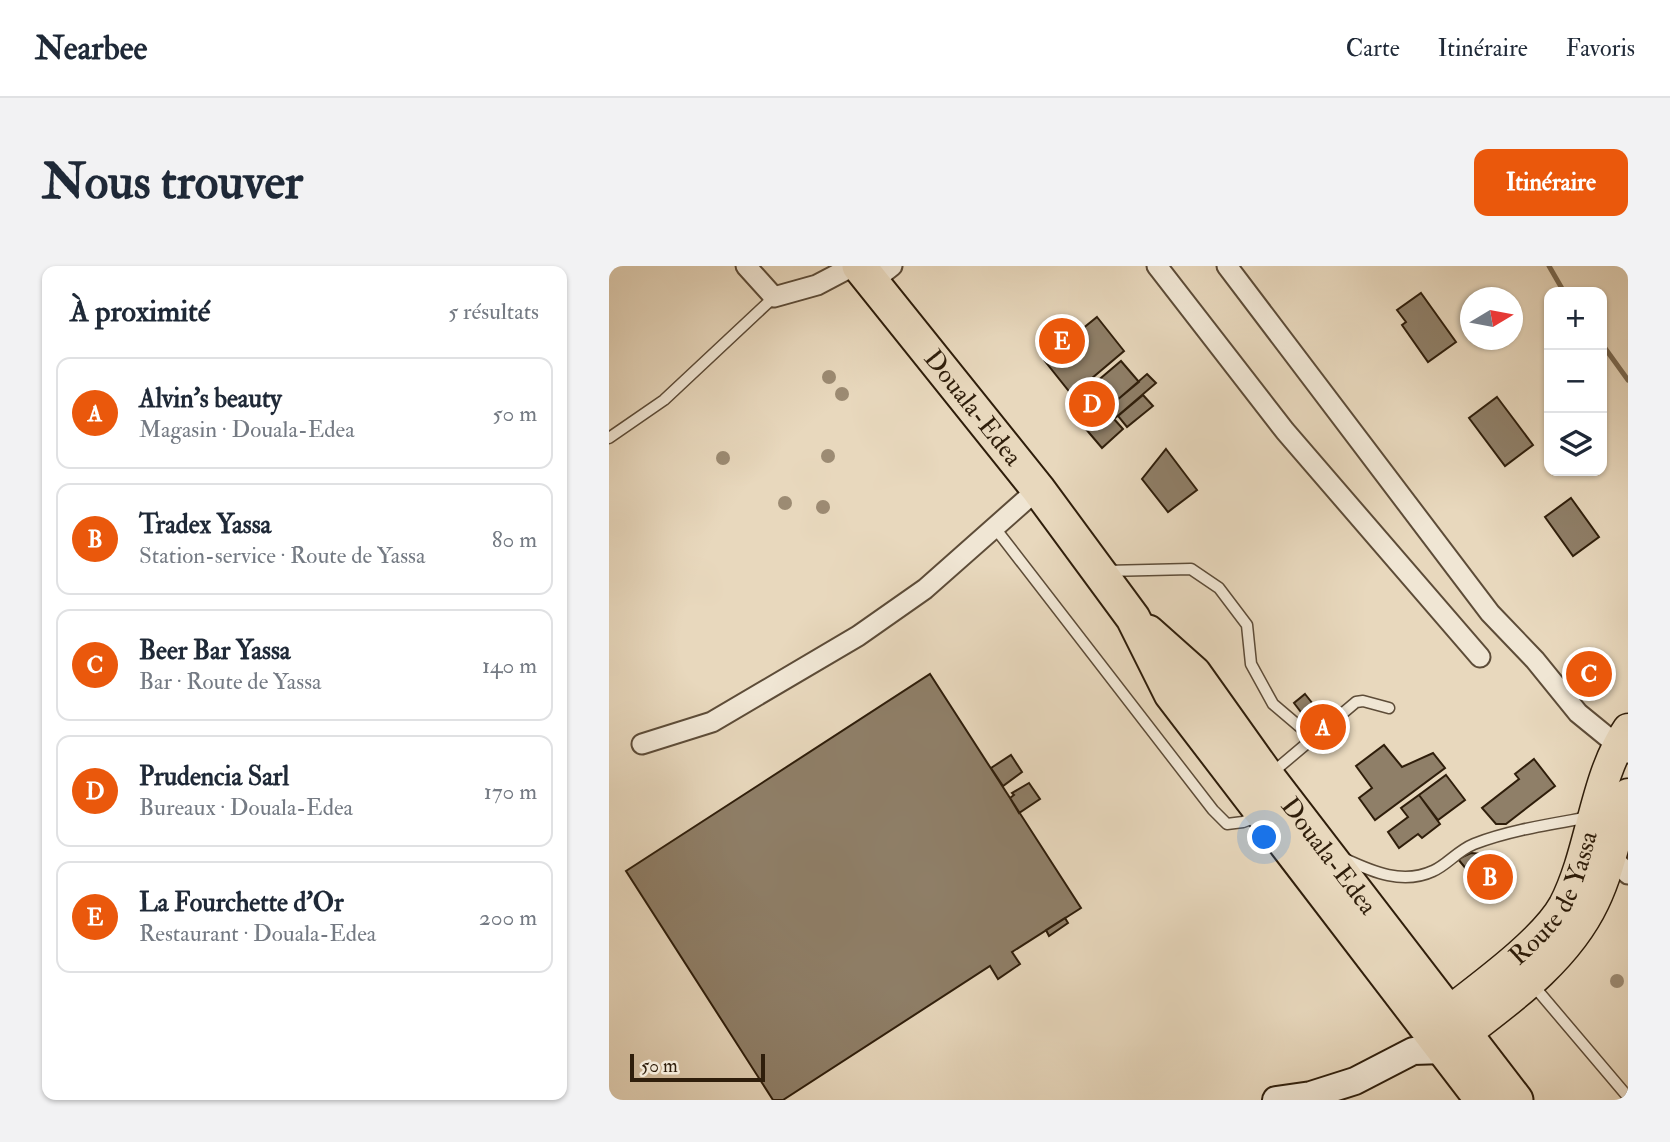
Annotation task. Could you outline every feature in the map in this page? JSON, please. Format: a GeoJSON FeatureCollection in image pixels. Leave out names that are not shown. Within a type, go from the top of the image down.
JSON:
{"type":"FeatureCollection","features":[{"type":"Feature","properties":{"kind":"highway","name":"Douala-Edea"},"geometry":{"type":"LineString","coordinates":[[869,270],[1038,489],[1133,618],[1171,694],[1263,814],[1439,1035],[1516,1100]]}},
{"type":"Feature","properties":{"kind":"highway","name":"Douala-Edea"},"geometry":{"type":"LineString","coordinates":[[1133,618],[1194,673],[1323,850],[1482,1100]]}},
{"type":"Feature","properties":{"kind":"main road","name":"Route de Yassa"},"geometry":{"type":"LineString","coordinates":[[1439,1035],[1545,931],[1563,905],[1624,743]]}},
{"type":"Feature","properties":{"kind":"main road","name":"Route de Yassa"},"geometry":{"type":"LineString","coordinates":[[1439,1035],[1530,981],[1567,946],[1619,864],[1628,794]]}},
{"type":"Feature","properties":{"kind":"main road"},"geometry":{"type":"LineString","coordinates":[[1276,1100],[1311,1095],[1355,1081],[1439,1035]]}},
{"type":"Feature","properties":{"kind":"street"},"geometry":{"type":"LineString","coordinates":[[746,266],[774,297],[869,270]]}},
{"type":"Feature","properties":{"kind":"street"},"geometry":{"type":"LineString","coordinates":[[1157,266],[1285,431],[1480,657]]}},
{"type":"Feature","properties":{"kind":"street"},"geometry":{"type":"LineString","coordinates":[[1227,266],[1490,613],[1535,660],[1578,713],[1624,743]]}},
{"type":"Feature","properties":{"kind":"street"},"geometry":{"type":"LineString","coordinates":[[642,744],[712,722],[858,636],[925,589],[1038,489]]}},
{"type":"Feature","properties":{"kind":"lane"},"geometry":{"type":"LineString","coordinates":[[609,438],[664,400],[774,297]]}},
{"type":"Feature","properties":{"kind":"lane"},"geometry":{"type":"LineString","coordinates":[[995,528],[1213,810],[1227,824],[1243,822],[1263,814]]}},
{"type":"Feature","properties":{"kind":"lane"},"geometry":{"type":"LineString","coordinates":[[1099,572],[1191,569],[1219,588],[1247,625],[1251,664],[1273,704],[1313,738]]}},
{"type":"Feature","properties":{"kind":"lane"},"geometry":{"type":"LineString","coordinates":[[1268,777],[1356,702],[1363,701],[1389,708]]}},
{"type":"Feature","properties":{"kind":"lane"},"geometry":{"type":"LineString","coordinates":[[1323,850],[1378,874],[1407,878],[1434,871],[1454,854],[1474,844],[1549,824],[1594,817]]}},
{"type":"Feature","properties":{"kind":"lane"},"geometry":{"type":"LineString","coordinates":[[1530,981],[1628,1097]]}},
{"type":"Feature","properties":{"kind":"building"},"geometry":{"type":"Polygon","coordinates":[[[1421,293],[1456,342],[1428,362],[1402,325],[1406,322],[1397,310],[1421,293]]]}},
{"type":"Feature","properties":{"kind":"building"},"geometry":{"type":"Polygon","coordinates":[[[1097,317],[1124,351],[1072,395],[1044,360],[1097,317]]]}},
{"type":"Feature","properties":{"kind":"building"},"geometry":{"type":"Polygon","coordinates":[[[1121,361],[1139,382],[1094,419],[1076,399],[1121,361]]]}},
{"type":"Feature","properties":{"kind":"building"},"geometry":{"type":"Polygon","coordinates":[[[1147,374],[1156,383],[1114,419],[1123,429],[1102,448],[1085,428],[1147,374]]]}},
{"type":"Feature","properties":{"kind":"building"},"geometry":{"type":"Polygon","coordinates":[[[1143,395],[1153,406],[1127,427],[1118,416],[1143,395]]]}},
{"type":"Feature","properties":{"kind":"building"},"geometry":{"type":"Polygon","coordinates":[[[1497,397],[1533,445],[1505,466],[1469,418],[1497,397]]]}},
{"type":"Feature","properties":{"kind":"building"},"geometry":{"type":"Polygon","coordinates":[[[1166,449],[1197,490],[1168,512],[1142,479],[1166,449]]]}},
{"type":"Feature","properties":{"kind":"building"},"geometry":{"type":"Polygon","coordinates":[[[1571,498],[1599,537],[1573,556],[1545,517],[1571,498]]]}},
{"type":"Feature","properties":{"kind":"building"},"geometry":{"type":"Polygon","coordinates":[[[1588,649],[1594,655],[1580,667],[1575,661],[1588,649]]]}},
{"type":"Feature","properties":{"kind":"building"},"geometry":{"type":"Polygon","coordinates":[[[930,674],[1081,908],[1012,952],[1020,964],[998,979],[990,966],[783,1100],[773,1100],[626,871],[930,674]]]}},
{"type":"Feature","properties":{"kind":"building"},"geometry":{"type":"Polygon","coordinates":[[[1305,694],[1329,724],[1317,733],[1294,703],[1305,694]]]}},
{"type":"Feature","properties":{"kind":"building"},"geometry":{"type":"Polygon","coordinates":[[[1384,745],[1402,767],[1433,753],[1445,768],[1375,820],[1359,798],[1372,788],[1356,766],[1384,745]]]}},
{"type":"Feature","properties":{"kind":"building"},"geometry":{"type":"Polygon","coordinates":[[[1011,755],[1022,772],[1003,786],[991,768],[1011,755]]]}},
{"type":"Feature","properties":{"kind":"building"},"geometry":{"type":"Polygon","coordinates":[[[1534,759],[1555,786],[1506,824],[1496,824],[1482,808],[1519,779],[1515,774],[1534,759]]]}},
{"type":"Feature","properties":{"kind":"building"},"geometry":{"type":"Polygon","coordinates":[[[1446,775],[1465,800],[1438,820],[1419,795],[1446,775]]]}},
{"type":"Feature","properties":{"kind":"building"},"geometry":{"type":"Polygon","coordinates":[[[1029,783],[1040,799],[1019,813],[1010,798],[1014,795],[1012,793],[1029,783]]]}},
{"type":"Feature","properties":{"kind":"building"},"geometry":{"type":"Polygon","coordinates":[[[1419,795],[1440,824],[1422,838],[1418,834],[1399,848],[1388,832],[1408,817],[1401,808],[1419,795]]]}},
{"type":"Feature","properties":{"kind":"building"},"geometry":{"type":"Polygon","coordinates":[[[1471,853],[1483,854],[1513,885],[1495,891],[1481,887],[1458,859],[1471,853]]]}},
{"type":"Feature","properties":{"kind":"building"},"geometry":{"type":"Polygon","coordinates":[[[1065,918],[1068,923],[1049,936],[1046,930],[1065,918]]]}},
{"type":"Feature","properties":{"kind":"waterway"},"geometry":{"type":"LineString","coordinates":[[1549,266],[1561,287]]}},
{"type":"Feature","properties":{"kind":"waterway"},"geometry":{"type":"LineString","coordinates":[[1606,350],[1628,380]]}},
{"type":"Feature","properties":{"kind":"place","name":"La Fourchette d'Or"},"geometry":{"type":"Point","coordinates":[1062,341]}},
{"type":"Feature","properties":{"kind":"place","name":"Prudencia Sarl"},"geometry":{"type":"Point","coordinates":[1092,404]}},
{"type":"Feature","properties":{"kind":"place","name":"Beer Bar Yassa"},"geometry":{"type":"Point","coordinates":[1589,674]}},
{"type":"Feature","properties":{"kind":"place","name":"Alvin's beauty"},"geometry":{"type":"Point","coordinates":[1323,727]}},
{"type":"Feature","properties":{"kind":"place","name":"Tradex Yassa"},"geometry":{"type":"Point","coordinates":[1490,877]}}]}
